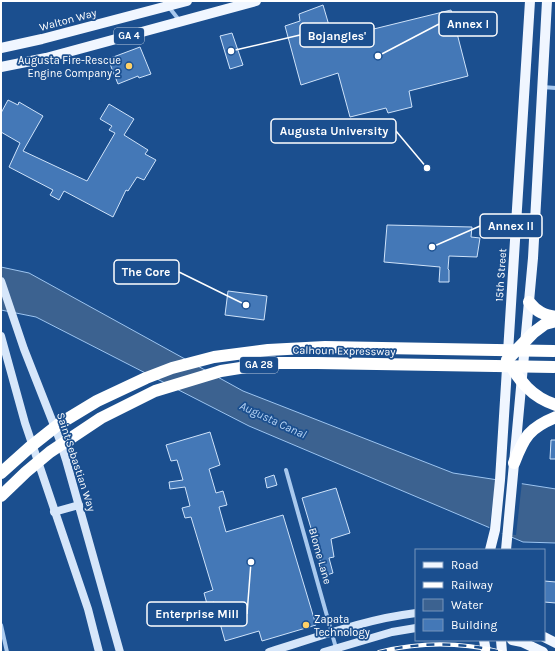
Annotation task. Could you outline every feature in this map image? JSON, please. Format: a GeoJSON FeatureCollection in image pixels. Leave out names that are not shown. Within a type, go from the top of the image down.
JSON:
{"type":"FeatureCollection","features":[{"type":"Feature","properties":{"kind":"highway"},"geometry":{"type":"LineString","coordinates":[[528,302],[535,310],[545,315],[556,317]]}},
{"type":"Feature","properties":{"kind":"highway"},"geometry":{"type":"LineString","coordinates":[[556,321],[545,324],[533,333],[507,360],[528,389],[540,399],[556,405]]}},
{"type":"Feature","properties":{"kind":"highway","name":"Calhoun Expressway"},"geometry":{"type":"LineString","coordinates":[[1,473],[59,424],[97,401],[146,378],[172,368],[214,358],[268,350],[325,347],[555,351]]}},
{"type":"Feature","properties":{"kind":"highway","name":"Calhoun Expressway"},"geometry":{"type":"LineString","coordinates":[[1,496],[50,452],[101,418],[154,391],[221,371],[272,363],[555,367]]}},
{"type":"Feature","properties":{"kind":"highway"},"geometry":{"type":"LineString","coordinates":[[514,463],[526,437],[539,425],[556,417]]}},
{"type":"Feature","properties":{"kind":"main road","name":"Walton Way"},"geometry":{"type":"LineString","coordinates":[[1,48],[117,20],[167,3],[187,1]]}},
{"type":"Feature","properties":{"kind":"main road","name":"GA 4"},"geometry":{"type":"LineString","coordinates":[[1,67],[46,58],[256,1]]}},
{"type":"Feature","properties":{"kind":"main road","name":"15th Street"},"geometry":{"type":"LineString","coordinates":[[490,549],[495,530],[500,480],[530,1]]}},
{"type":"Feature","properties":{"kind":"main road"},"geometry":{"type":"LineString","coordinates":[[506,549],[533,258],[547,1]]}},
{"type":"Feature","properties":{"kind":"main road"},"geometry":{"type":"LineString","coordinates":[[117,20],[122,38]]}},
{"type":"Feature","properties":{"kind":"main road","name":"Saint Sebastian Way"},"geometry":{"type":"LineString","coordinates":[[1,281],[24,349],[59,438],[120,652]]}},
{"type":"Feature","properties":{"kind":"main road"},"geometry":{"type":"LineString","coordinates":[[1,336],[25,423],[88,609],[99,652]]}},
{"type":"Feature","properties":{"kind":"main road"},"geometry":{"type":"LineString","coordinates":[[54,512],[79,505]]}},
{"type":"Feature","properties":{"kind":"main road"},"geometry":{"type":"LineString","coordinates":[[269,652],[374,620],[396,615],[415,613]]}},
{"type":"Feature","properties":{"kind":"main road"},"geometry":{"type":"LineString","coordinates":[[324,652],[392,632],[415,628]]}},
{"type":"Feature","properties":{"kind":"main road"},"geometry":{"type":"LineString","coordinates":[[545,637],[556,644]]}},
{"type":"Feature","properties":{"kind":"main road"},"geometry":{"type":"LineString","coordinates":[[484,641],[486,652]]}},
{"type":"Feature","properties":{"kind":"main road"},"geometry":{"type":"LineString","coordinates":[[502,641],[502,652]]}},
{"type":"Feature","properties":{"kind":"main road"},"geometry":{"type":"LineString","coordinates":[[517,641],[543,652]]}},
{"type":"Feature","properties":{"kind":"street"},"geometry":{"type":"LineString","coordinates":[[167,3],[181,22]]}},
{"type":"Feature","properties":{"kind":"street"},"geometry":{"type":"LineString","coordinates":[[542,87],[556,88]]}},
{"type":"Feature","properties":{"kind":"street","name":"Blome Lane"},"geometry":{"type":"LineString","coordinates":[[286,470],[336,648]]}},
{"type":"Feature","properties":{"kind":"street"},"geometry":{"type":"LineString","coordinates":[[1,625],[7,652]]}},
{"type":"Feature","properties":{"kind":"water","name":"Augusta Canal"},"geometry":{"type":"Polygon","coordinates":[[[1,267],[29,273],[243,391],[453,473],[556,489],[556,543],[523,542],[249,426],[36,317],[1,310],[1,267]]]}},
{"type":"Feature","properties":{"kind":"pier"},"geometry":{"type":"Polygon","coordinates":[[[496,478],[522,482],[516,535],[496,533],[489,530],[496,478]]]}},
{"type":"Feature","properties":{"kind":"building"},"geometry":{"type":"Polygon","coordinates":[[[323,5],[333,39],[451,10],[468,76],[409,91],[412,107],[388,113],[386,108],[350,117],[338,73],[301,85],[285,26],[300,21],[299,14],[323,5]]]}},
{"type":"Feature","properties":{"kind":"building"},"geometry":{"type":"Polygon","coordinates":[[[232,33],[243,65],[230,69],[220,36],[232,33]]]}},
{"type":"Feature","properties":{"kind":"building","name":"Augusta Fire-Rescue Engine Company 2"},"geometry":{"type":"Polygon","coordinates":[[[140,47],[151,74],[139,78],[138,76],[118,84],[108,59],[140,47]]]}},
{"type":"Feature","properties":{"kind":"building"},"geometry":{"type":"Polygon","coordinates":[[[8,100],[18,105],[19,102],[43,116],[23,151],[87,181],[115,133],[109,130],[112,126],[100,119],[109,104],[134,119],[124,135],[148,150],[145,154],[156,160],[144,180],[137,177],[128,191],[126,190],[113,217],[64,191],[59,200],[50,195],[53,190],[9,167],[20,143],[1,132],[1,113],[8,100]]]}},
{"type":"Feature","properties":{"kind":"building"},"geometry":{"type":"Polygon","coordinates":[[[387,225],[472,227],[471,237],[480,238],[477,257],[449,256],[449,282],[439,282],[440,267],[384,262],[387,225]]]}},
{"type":"Feature","properties":{"kind":"building"},"geometry":{"type":"Polygon","coordinates":[[[228,291],[267,296],[264,320],[225,315],[228,291]]]}},
{"type":"Feature","properties":{"kind":"building"},"geometry":{"type":"Polygon","coordinates":[[[210,432],[220,465],[209,469],[216,493],[223,491],[227,505],[219,507],[226,532],[283,515],[316,625],[262,641],[259,631],[225,641],[214,602],[207,604],[204,593],[213,590],[191,517],[185,518],[182,508],[190,506],[185,487],[170,489],[169,482],[183,480],[177,460],[171,461],[166,445],[210,432]]]}},
{"type":"Feature","properties":{"kind":"building"},"geometry":{"type":"Polygon","coordinates":[[[551,440],[556,440],[556,459],[550,459],[551,440]]]}},
{"type":"Feature","properties":{"kind":"building"},"geometry":{"type":"Polygon","coordinates":[[[274,475],[277,485],[267,488],[265,478],[274,475]]]}},
{"type":"Feature","properties":{"kind":"building"},"geometry":{"type":"Polygon","coordinates":[[[336,488],[350,533],[331,539],[334,557],[329,558],[333,573],[324,576],[302,498],[336,488]]]}},
{"type":"Feature","properties":{"kind":"building"},"geometry":{"type":"Polygon","coordinates":[[[545,581],[556,582],[556,603],[545,602],[545,581]]]}},
{"type":"Feature","properties":{"kind":"railway"},"geometry":{"type":"LineString","coordinates":[[379,652],[409,646],[440,644],[471,646],[501,652]]}},
{"type":"Feature","properties":{"kind":"place","name":"Bojangles'"},"geometry":{"type":"Point","coordinates":[231,51]}},
{"type":"Feature","properties":{"kind":"place","name":"Annex I"},"geometry":{"type":"Point","coordinates":[378,56]}},
{"type":"Feature","properties":{"kind":"place","name":"Augusta Fire-Rescue Engine Company 2"},"geometry":{"type":"Point","coordinates":[129,66]}},
{"type":"Feature","properties":{"kind":"place","name":"Augusta University"},"geometry":{"type":"Point","coordinates":[427,168]}},
{"type":"Feature","properties":{"kind":"place","name":"Annex II"},"geometry":{"type":"Point","coordinates":[432,247]}},
{"type":"Feature","properties":{"kind":"place","name":"The Core"},"geometry":{"type":"Point","coordinates":[246,305]}},
{"type":"Feature","properties":{"kind":"place","name":"Enterprise Mill"},"geometry":{"type":"Point","coordinates":[251,562]}},
{"type":"Feature","properties":{"kind":"place","name":"Zapata Technology"},"geometry":{"type":"Point","coordinates":[306,625]}}]}
